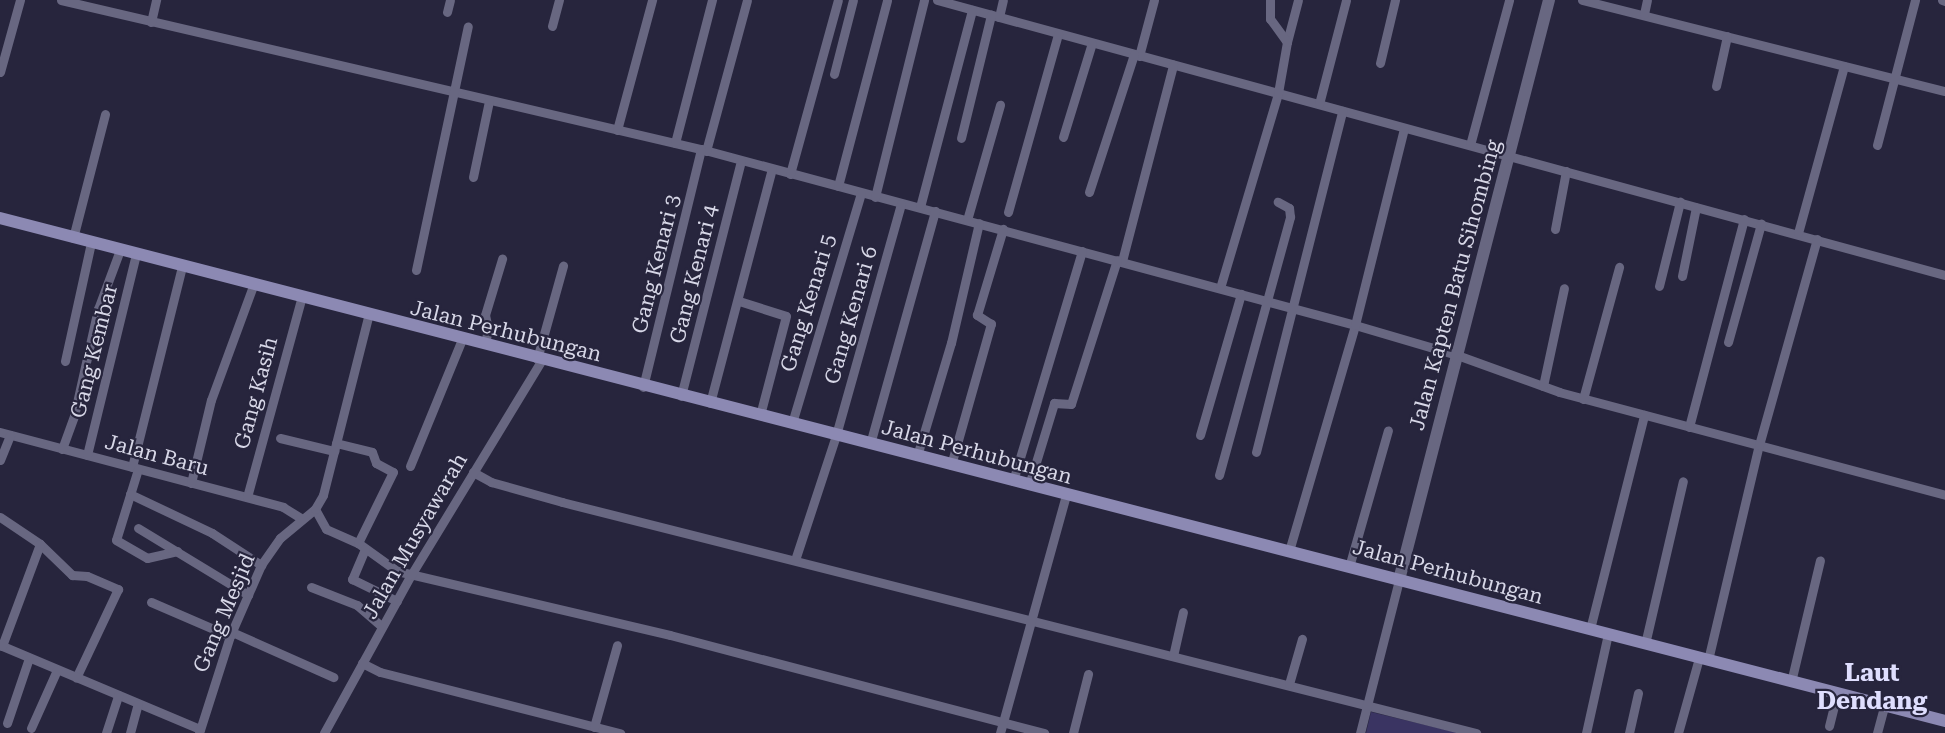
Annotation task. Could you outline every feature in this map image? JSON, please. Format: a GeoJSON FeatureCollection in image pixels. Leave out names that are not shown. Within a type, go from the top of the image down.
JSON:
{"type":"FeatureCollection","features":[{"type":"Feature","properties":{"kind":"main road","name":"Jalan Perhubungan"},"geometry":{"type":"LineString","coordinates":[[0,218],[301,299],[792,423],[1945,721]]}},
{"type":"Feature","properties":{"kind":"street"},"geometry":{"type":"LineString","coordinates":[[0,72],[20,0]]}},
{"type":"Feature","properties":{"kind":"street"},"geometry":{"type":"LineString","coordinates":[[61,0],[704,150],[1294,308],[1457,355],[1583,399],[1945,495]]}},
{"type":"Feature","properties":{"kind":"street"},"geometry":{"type":"LineString","coordinates":[[151,22],[156,0]]}},
{"type":"Feature","properties":{"kind":"street"},"geometry":{"type":"LineString","coordinates":[[447,12],[450,0]]}},
{"type":"Feature","properties":{"kind":"street"},"geometry":{"type":"LineString","coordinates":[[552,26],[559,0]]}},
{"type":"Feature","properties":{"kind":"street"},"geometry":{"type":"LineString","coordinates":[[617,130],[652,0]]}},
{"type":"Feature","properties":{"kind":"street"},"geometry":{"type":"LineString","coordinates":[[675,143],[712,0]]}},
{"type":"Feature","properties":{"kind":"street","name":"Gang Kenari 3"},"geometry":{"type":"LineString","coordinates":[[643,387],[704,150],[747,0]]}},
{"type":"Feature","properties":{"kind":"street"},"geometry":{"type":"LineString","coordinates":[[790,174],[838,0]]}},
{"type":"Feature","properties":{"kind":"street"},"geometry":{"type":"LineString","coordinates":[[834,74],[853,0]]}},
{"type":"Feature","properties":{"kind":"street"},"geometry":{"type":"LineString","coordinates":[[838,186],[887,0]]}},
{"type":"Feature","properties":{"kind":"street"},"geometry":{"type":"LineString","coordinates":[[875,196],[924,0]]}},
{"type":"Feature","properties":{"kind":"street"},"geometry":{"type":"LineString","coordinates":[[937,0],[969,6],[1058,34],[1798,233],[1945,275]]}},
{"type":"Feature","properties":{"kind":"street"},"geometry":{"type":"LineString","coordinates":[[961,138],[995,16],[1003,0]]}},
{"type":"Feature","properties":{"kind":"street"},"geometry":{"type":"LineString","coordinates":[[1089,192],[1154,0]]}},
{"type":"Feature","properties":{"kind":"street"},"geometry":{"type":"LineString","coordinates":[[1270,0],[1270,19],[1287,42]]}},
{"type":"Feature","properties":{"kind":"street"},"geometry":{"type":"LineString","coordinates":[[1220,288],[1278,93],[1287,42],[1298,0]]}},
{"type":"Feature","properties":{"kind":"street"},"geometry":{"type":"LineString","coordinates":[[1319,104],[1346,0]]}},
{"type":"Feature","properties":{"kind":"street"},"geometry":{"type":"LineString","coordinates":[[1380,63],[1395,0]]}},
{"type":"Feature","properties":{"kind":"street"},"geometry":{"type":"LineString","coordinates":[[1470,145],[1509,0]]}},
{"type":"Feature","properties":{"kind":"street","name":"Jalan Kapten Batu Sihombing"},"geometry":{"type":"LineString","coordinates":[[1399,580],[1549,0]]}},
{"type":"Feature","properties":{"kind":"street"},"geometry":{"type":"LineString","coordinates":[[1582,0],[1945,91]]}},
{"type":"Feature","properties":{"kind":"street"},"geometry":{"type":"LineString","coordinates":[[1644,14],[1647,0]]}},
{"type":"Feature","properties":{"kind":"street"},"geometry":{"type":"LineString","coordinates":[[1877,145],[1915,0]]}},
{"type":"Feature","properties":{"kind":"street"},"geometry":{"type":"LineString","coordinates":[[920,207],[969,6]]}},
{"type":"Feature","properties":{"kind":"street"},"geometry":{"type":"LineString","coordinates":[[416,270],[456,93],[468,26]]}},
{"type":"Feature","properties":{"kind":"street"},"geometry":{"type":"LineString","coordinates":[[1008,212],[1058,34]]}},
{"type":"Feature","properties":{"kind":"street"},"geometry":{"type":"LineString","coordinates":[[1716,86],[1727,36]]}},
{"type":"Feature","properties":{"kind":"street"},"geometry":{"type":"LineString","coordinates":[[1064,137],[1092,43]]}},
{"type":"Feature","properties":{"kind":"street"},"geometry":{"type":"LineString","coordinates":[[1029,485],[1054,403],[1071,404],[1119,261],[1173,65]]}},
{"type":"Feature","properties":{"kind":"street"},"geometry":{"type":"LineString","coordinates":[[1798,233],[1844,66]]}},
{"type":"Feature","properties":{"kind":"street"},"geometry":{"type":"LineString","coordinates":[[473,177],[494,102]]}},
{"type":"Feature","properties":{"kind":"street"},"geometry":{"type":"LineString","coordinates":[[967,220],[1000,105]]}},
{"type":"Feature","properties":{"kind":"street"},"geometry":{"type":"LineString","coordinates":[[1256,453],[1342,111]]}},
{"type":"Feature","properties":{"kind":"street"},"geometry":{"type":"LineString","coordinates":[[73,238],[105,114]]}},
{"type":"Feature","properties":{"kind":"street"},"geometry":{"type":"LineString","coordinates":[[1289,551],[1355,325],[1404,128]]}},
{"type":"Feature","properties":{"kind":"street","name":"Gang Kenari 4"},"geometry":{"type":"LineString","coordinates":[[681,396],[741,161]]}},
{"type":"Feature","properties":{"kind":"street"},"geometry":{"type":"LineString","coordinates":[[710,403],[739,301],[772,169]]}},
{"type":"Feature","properties":{"kind":"street"},"geometry":{"type":"LineString","coordinates":[[1555,230],[1566,171]]}},
{"type":"Feature","properties":{"kind":"street","name":"Gang Kenari 5"},"geometry":{"type":"LineString","coordinates":[[792,423],[861,193]]}},
{"type":"Feature","properties":{"kind":"street"},"geometry":{"type":"LineString","coordinates":[[1219,475],[1269,302],[1290,217],[1289,208],[1278,202]]}},
{"type":"Feature","properties":{"kind":"street"},"geometry":{"type":"LineString","coordinates":[[1659,286],[1680,202]]}},
{"type":"Feature","properties":{"kind":"street","name":"Gang Kenari 6"},"geometry":{"type":"LineString","coordinates":[[795,560],[836,435],[901,204]]}},
{"type":"Feature","properties":{"kind":"street"},"geometry":{"type":"LineString","coordinates":[[1682,276],[1696,207]]}},
{"type":"Feature","properties":{"kind":"street"},"geometry":{"type":"LineString","coordinates":[[870,444],[935,211]]}},
{"type":"Feature","properties":{"kind":"street"},"geometry":{"type":"LineString","coordinates":[[1689,427],[1744,219]]}},
{"type":"Feature","properties":{"kind":"street"},"geometry":{"type":"LineString","coordinates":[[917,456],[951,343],[979,223]]}},
{"type":"Feature","properties":{"kind":"street"},"geometry":{"type":"LineString","coordinates":[[1728,342],[1761,224]]}},
{"type":"Feature","properties":{"kind":"street"},"geometry":{"type":"LineString","coordinates":[[951,465],[991,324],[977,315],[1003,230]]}},
{"type":"Feature","properties":{"kind":"street"},"geometry":{"type":"LineString","coordinates":[[1678,733],[1704,659],[1816,239]]}},
{"type":"Feature","properties":{"kind":"street"},"geometry":{"type":"LineString","coordinates":[[65,361],[91,243]]}},
{"type":"Feature","properties":{"kind":"street"},"geometry":{"type":"LineString","coordinates":[[62,449],[74,416],[98,309],[120,250]]}},
{"type":"Feature","properties":{"kind":"street"},"geometry":{"type":"LineString","coordinates":[[1013,481],[1082,251]]}},
{"type":"Feature","properties":{"kind":"street","name":"Gang Kembar"},"geometry":{"type":"LineString","coordinates":[[87,455],[136,254]]}},
{"type":"Feature","properties":{"kind":"street"},"geometry":{"type":"LineString","coordinates":[[485,345],[488,331],[485,315],[502,259]]}},
{"type":"Feature","properties":{"kind":"street"},"geometry":{"type":"LineString","coordinates":[[177,551],[147,558],[116,540],[130,494],[182,266]]}},
{"type":"Feature","properties":{"kind":"street","name":"Jalan Musyawarah"},"geometry":{"type":"LineString","coordinates":[[324,733],[411,575],[539,360],[563,266]]}},
{"type":"Feature","properties":{"kind":"street"},"geometry":{"type":"LineString","coordinates":[[1583,399],[1620,267]]}},
{"type":"Feature","properties":{"kind":"street"},"geometry":{"type":"LineString","coordinates":[[191,483],[211,400],[253,286]]}},
{"type":"Feature","properties":{"kind":"street"},"geometry":{"type":"LineString","coordinates":[[1543,386],[1564,288]]}},
{"type":"Feature","properties":{"kind":"street"},"geometry":{"type":"LineString","coordinates":[[1200,435],[1241,294]]}},
{"type":"Feature","properties":{"kind":"street","name":"Gang Kasih"},"geometry":{"type":"LineString","coordinates":[[247,497],[301,299]]}},
{"type":"Feature","properties":{"kind":"street"},"geometry":{"type":"LineString","coordinates":[[739,301],[786,316],[760,416]]}},
{"type":"Feature","properties":{"kind":"street","name":"Gang Mesjid"},"geometry":{"type":"LineString","coordinates":[[199,731],[231,634],[261,565],[280,538],[315,509],[323,495],[368,316]]}},
{"type":"Feature","properties":{"kind":"street"},"geometry":{"type":"LineString","coordinates":[[410,466],[462,339]]}},
{"type":"Feature","properties":{"kind":"street"},"geometry":{"type":"LineString","coordinates":[[1590,629],[1644,415]]}},
{"type":"Feature","properties":{"kind":"street"},"geometry":{"type":"LineString","coordinates":[[1349,567],[1388,429]]}},
{"type":"Feature","properties":{"kind":"street"},"geometry":{"type":"LineString","coordinates":[[0,460],[5,434]]}},
{"type":"Feature","properties":{"kind":"street","name":"Jalan Baru"},"geometry":{"type":"LineString","coordinates":[[5,434],[247,497],[289,510],[302,519]]}},
{"type":"Feature","properties":{"kind":"street"},"geometry":{"type":"LineString","coordinates":[[280,438],[372,452],[376,463],[393,472],[361,546],[352,579],[397,601]]}},
{"type":"Feature","properties":{"kind":"street"},"geometry":{"type":"LineString","coordinates":[[473,472],[491,482],[562,502],[1476,733]]}},
{"type":"Feature","properties":{"kind":"street"},"geometry":{"type":"LineString","coordinates":[[1645,644],[1683,481]]}},
{"type":"Feature","properties":{"kind":"street"},"geometry":{"type":"LineString","coordinates":[[130,494],[212,533],[261,565]]}},
{"type":"Feature","properties":{"kind":"street"},"geometry":{"type":"LineString","coordinates":[[1002,728],[1066,495]]}},
{"type":"Feature","properties":{"kind":"street"},"geometry":{"type":"LineString","coordinates":[[315,509],[326,529],[361,546],[391,569],[670,635],[1002,728],[1044,733]]}},
{"type":"Feature","properties":{"kind":"street"},"geometry":{"type":"LineString","coordinates":[[0,518],[40,544],[72,575],[87,576],[118,589],[76,678]]}},
{"type":"Feature","properties":{"kind":"street"},"geometry":{"type":"LineString","coordinates":[[138,528],[248,595]]}},
{"type":"Feature","properties":{"kind":"street"},"geometry":{"type":"LineString","coordinates":[[40,544],[1,645],[199,731]]}},
{"type":"Feature","properties":{"kind":"street"},"geometry":{"type":"LineString","coordinates":[[1791,682],[1821,560]]}},
{"type":"Feature","properties":{"kind":"street"},"geometry":{"type":"LineString","coordinates":[[1360,733],[1399,580]]}},
{"type":"Feature","properties":{"kind":"street"},"geometry":{"type":"LineString","coordinates":[[311,587],[357,605],[382,627]]}},
{"type":"Feature","properties":{"kind":"street"},"geometry":{"type":"LineString","coordinates":[[151,602],[333,677]]}},
{"type":"Feature","properties":{"kind":"street"},"geometry":{"type":"LineString","coordinates":[[1173,656],[1183,612]]}},
{"type":"Feature","properties":{"kind":"street"},"geometry":{"type":"LineString","coordinates":[[1586,733],[1608,634]]}},
{"type":"Feature","properties":{"kind":"street"},"geometry":{"type":"LineString","coordinates":[[1289,684],[1302,639]]}},
{"type":"Feature","properties":{"kind":"street"},"geometry":{"type":"LineString","coordinates":[[594,727],[617,645]]}},
{"type":"Feature","properties":{"kind":"street"},"geometry":{"type":"LineString","coordinates":[[7,723],[28,658]]}},
{"type":"Feature","properties":{"kind":"street"},"geometry":{"type":"LineString","coordinates":[[363,663],[380,672],[620,733]]}},
{"type":"Feature","properties":{"kind":"street"},"geometry":{"type":"LineString","coordinates":[[31,728],[57,669]]}},
{"type":"Feature","properties":{"kind":"street"},"geometry":{"type":"LineString","coordinates":[[1072,733],[1088,674]]}},
{"type":"Feature","properties":{"kind":"street"},"geometry":{"type":"LineString","coordinates":[[1629,733],[1638,693]]}},
{"type":"Feature","properties":{"kind":"street"},"geometry":{"type":"LineString","coordinates":[[1829,726],[1838,694]]}},
{"type":"Feature","properties":{"kind":"street"},"geometry":{"type":"LineString","coordinates":[[106,733],[118,695]]}},
{"type":"Feature","properties":{"kind":"street"},"geometry":{"type":"LineString","coordinates":[[130,733],[138,704]]}},
{"type":"Feature","properties":{"kind":"street"},"geometry":{"type":"LineString","coordinates":[[1877,733],[1884,706]]}},
{"type":"Feature","properties":{"kind":"shaded area"},"geometry":{"type":"Polygon","coordinates":[[[1371,712],[1459,733],[1366,733],[1371,712]]]}},
{"type":"Feature","properties":{"kind":"district","name":"Laut Dendang"},"geometry":{"type":"Point","coordinates":[1872,688]}}]}
